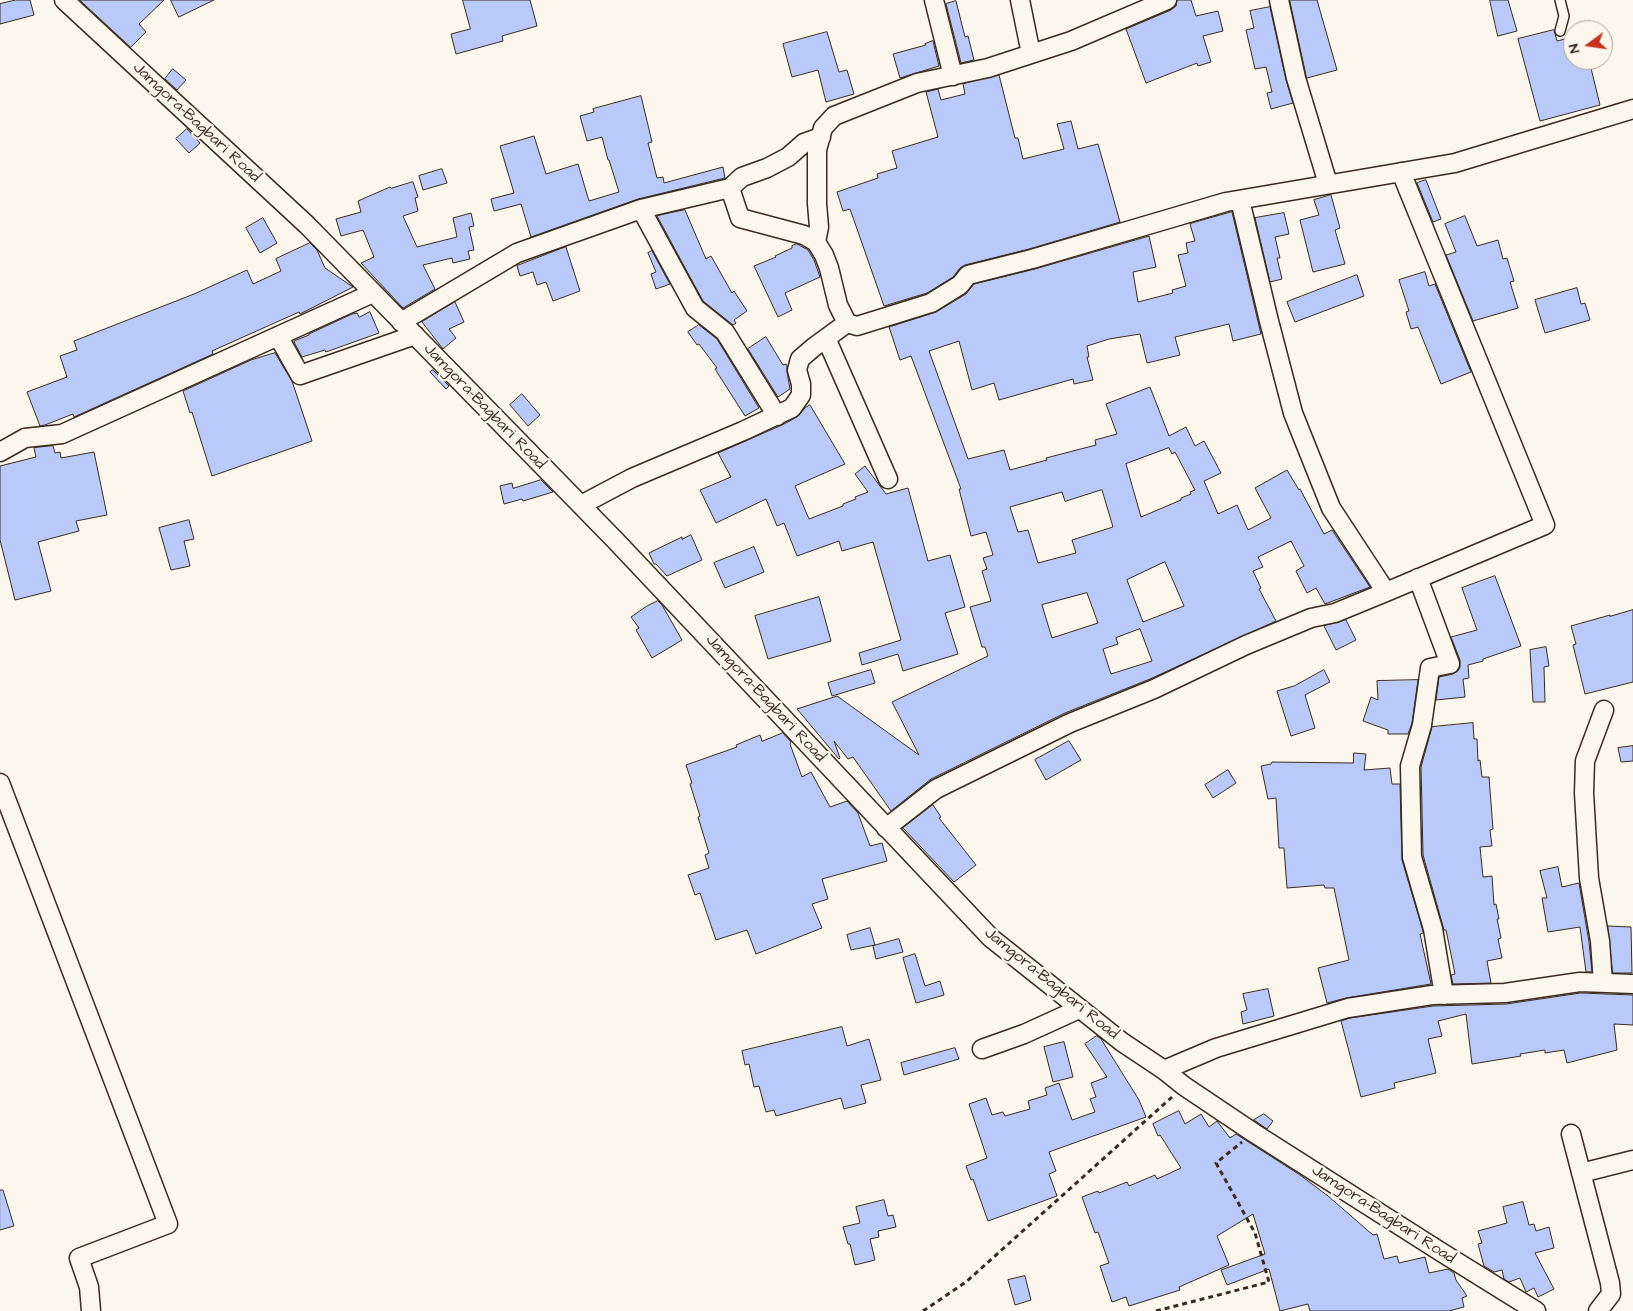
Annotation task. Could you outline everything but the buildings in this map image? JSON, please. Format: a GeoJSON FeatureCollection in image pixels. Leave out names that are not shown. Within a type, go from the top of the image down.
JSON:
{"type":"FeatureCollection","features":[{"type":"Feature","properties":{"kind":"street","name":"Jamgora-Bagbari Road"},"geometry":{"type":"LineString","coordinates":[[64,0],[307,226],[402,322],[581,505],[990,938],[1122,1042],[1184,1086],[1536,1311]]}},
{"type":"Feature","properties":{"kind":"street"},"geometry":{"type":"LineString","coordinates":[[934,0],[953,76]]}},
{"type":"Feature","properties":{"kind":"street"},"geometry":{"type":"LineString","coordinates":[[1020,0],[1031,54]]}},
{"type":"Feature","properties":{"kind":"street"},"geometry":{"type":"LineString","coordinates":[[816,242],[819,226],[816,204],[817,150],[823,128],[834,116],[917,83],[988,68],[1071,41],[1167,0]]}},
{"type":"Feature","properties":{"kind":"street"},"geometry":{"type":"LineString","coordinates":[[1279,0],[1296,78],[1328,184]]}},
{"type":"Feature","properties":{"kind":"street"},"geometry":{"type":"LineString","coordinates":[[730,188],[740,218],[804,235],[816,242],[824,254],[829,268],[838,305],[847,322],[857,326],[931,303],[960,285],[968,275],[1032,259],[1226,202],[1455,163],[1633,109]]}},
{"type":"Feature","properties":{"kind":"street"},"geometry":{"type":"LineString","coordinates":[[402,322],[517,254],[641,209],[730,188],[742,178],[788,157],[804,143],[821,137]]}},
{"type":"Feature","properties":{"kind":"street"},"geometry":{"type":"LineString","coordinates":[[886,828],[936,789],[1070,723],[1154,689],[1246,645],[1311,618],[1335,613],[1545,525],[1401,172]]}},
{"type":"Feature","properties":{"kind":"street"},"geometry":{"type":"LineString","coordinates":[[1240,200],[1293,413],[1331,508],[1386,592]]}},
{"type":"Feature","properties":{"kind":"street"},"geometry":{"type":"LineString","coordinates":[[641,209],[696,308],[725,332],[777,416]]}},
{"type":"Feature","properties":{"kind":"street"},"geometry":{"type":"LineString","coordinates":[[0,452],[25,438],[62,434],[373,293]]}},
{"type":"Feature","properties":{"kind":"street"},"geometry":{"type":"LineString","coordinates":[[581,505],[632,478],[792,408],[801,395],[801,384],[797,370],[800,359],[847,322]]}},
{"type":"Feature","properties":{"kind":"street"},"geometry":{"type":"LineString","coordinates":[[278,336],[300,375],[414,335]]}},
{"type":"Feature","properties":{"kind":"street"},"geometry":{"type":"LineString","coordinates":[[826,338],[888,479]]}},
{"type":"Feature","properties":{"kind":"street"},"geometry":{"type":"LineString","coordinates":[[1418,578],[1450,664],[1430,668],[1422,725],[1410,766],[1412,857],[1433,929],[1444,995]]}},
{"type":"Feature","properties":{"kind":"street"},"geometry":{"type":"LineString","coordinates":[[1603,983],[1600,941],[1588,878],[1584,792],[1585,761],[1604,710]]}},
{"type":"Feature","properties":{"kind":"street"},"geometry":{"type":"LineString","coordinates":[[0,783],[168,1224],[79,1258],[89,1287],[91,1311]]}},
{"type":"Feature","properties":{"kind":"street"},"geometry":{"type":"LineString","coordinates":[[1164,1070],[1216,1048],[1348,1008],[1444,995],[1504,993],[1580,982],[1633,984]]}},
{"type":"Feature","properties":{"kind":"street"},"geometry":{"type":"LineString","coordinates":[[982,1049],[1024,1034],[1079,1009]]}},
{"type":"Feature","properties":{"kind":"street"},"geometry":{"type":"LineString","coordinates":[[1571,1134],[1610,1283],[1611,1294],[1598,1311]]}},
{"type":"Feature","properties":{"kind":"street"},"geometry":{"type":"LineString","coordinates":[[1581,1173],[1633,1160]]}},
{"type":"Feature","properties":{"kind":"lane"},"geometry":{"type":"LineString","coordinates":[[1560,0],[1564,16],[1560,32]]}},
{"type":"Feature","properties":{"kind":"path"},"geometry":{"type":"LineString","coordinates":[[923,1311],[966,1282],[1184,1086]]}},
{"type":"Feature","properties":{"kind":"path"},"geometry":{"type":"LineString","coordinates":[[1156,1311],[1269,1282],[1255,1233],[1216,1163],[1254,1132]]}}]}
